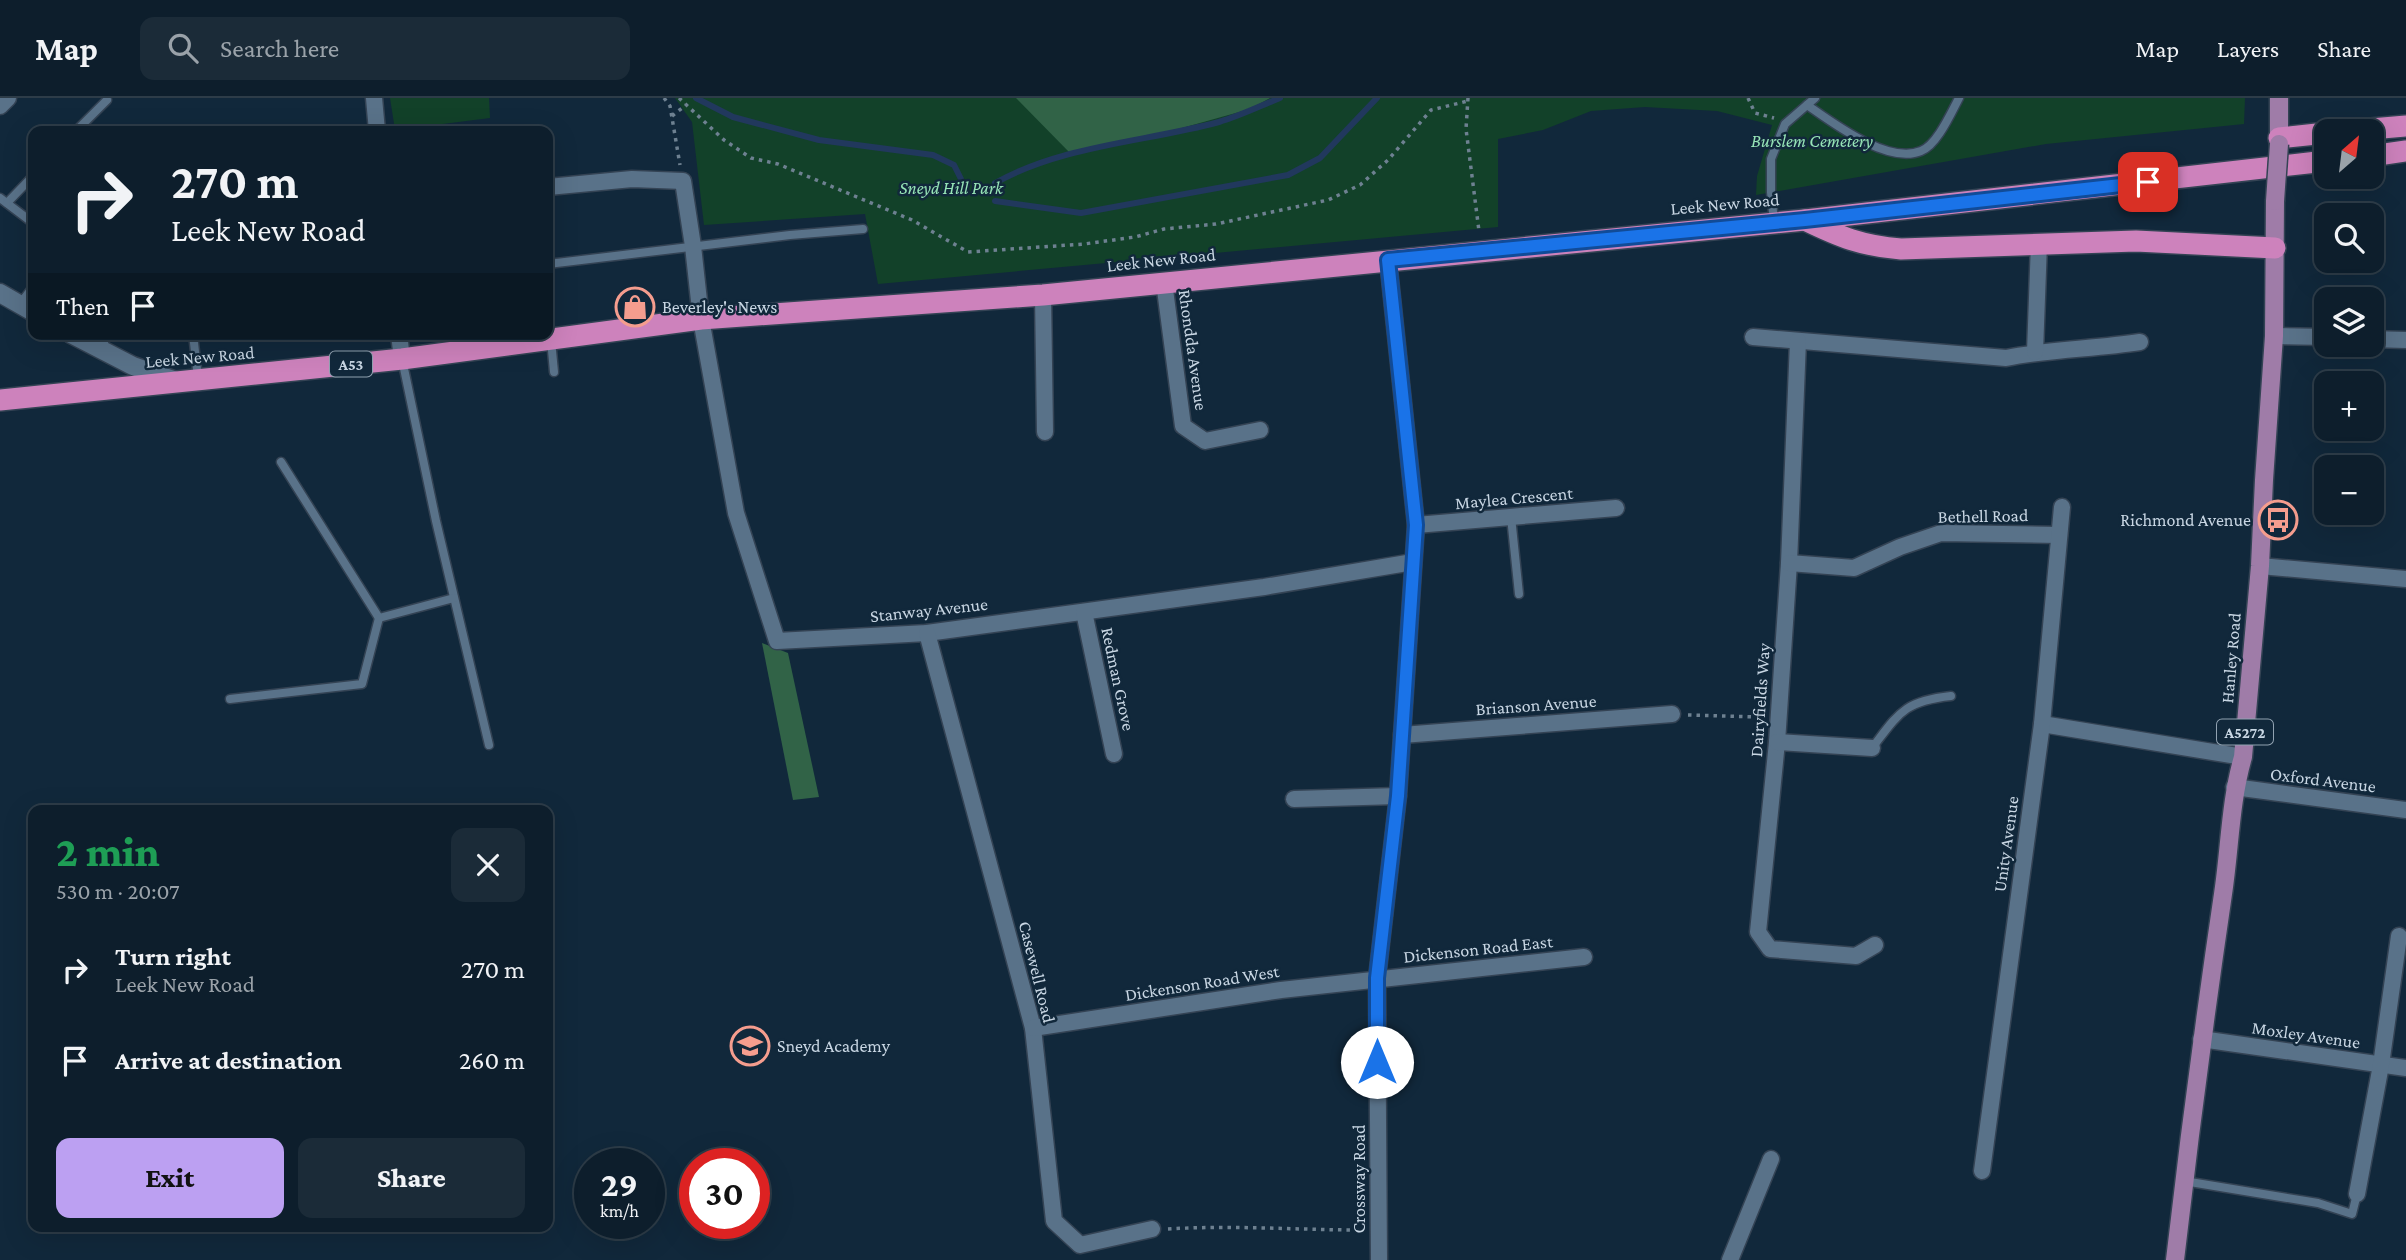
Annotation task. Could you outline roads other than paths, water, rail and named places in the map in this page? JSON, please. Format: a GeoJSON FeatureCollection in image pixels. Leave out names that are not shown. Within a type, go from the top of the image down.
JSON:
{"type":"FeatureCollection","features":[{"type":"Feature","properties":{"kind":"highway"},"geometry":{"type":"LineString","coordinates":[[2384,128],[2406,126]]}},
{"type":"Feature","properties":{"kind":"highway"},"geometry":{"type":"LineString","coordinates":[[2279,141],[2314,135]]}},
{"type":"Feature","properties":{"kind":"highway"},"geometry":{"type":"LineString","coordinates":[[2384,154],[2406,151]]}},
{"type":"Feature","properties":{"kind":"highway","name":"Leek New Road"},"geometry":{"type":"LineString","coordinates":[[553,339],[701,319],[1043,295],[1805,220],[2314,162]]}},
{"type":"Feature","properties":{"kind":"highway"},"geometry":{"type":"LineString","coordinates":[[1805,220],[1871,247],[1901,249],[2136,241],[2275,248]]}},
{"type":"Feature","properties":{"kind":"highway","name":"Leek New Road"},"geometry":{"type":"LineString","coordinates":[[0,400],[402,359],[543,340]]}},
{"type":"Feature","properties":{"kind":"main road","name":"Hanley Road"},"geometry":{"type":"LineString","coordinates":[[2175,1260],[2201,1039],[2225,878],[2234,788],[2243,757],[2260,566],[2274,336],[2279,98]]}},
{"type":"Feature","properties":{"kind":"main road"},"geometry":{"type":"LineString","coordinates":[[0,293],[27,308]]}},
{"type":"Feature","properties":{"kind":"main road"},"geometry":{"type":"LineString","coordinates":[[104,342],[133,366],[188,382]]}},
{"type":"Feature","properties":{"kind":"street"},"geometry":{"type":"LineString","coordinates":[[0,106],[8,98]]}},
{"type":"Feature","properties":{"kind":"street"},"geometry":{"type":"LineString","coordinates":[[374,98],[377,126]]}},
{"type":"Feature","properties":{"kind":"street"},"geometry":{"type":"LineString","coordinates":[[553,187],[632,179],[682,181],[694,246],[701,319]]}},
{"type":"Feature","properties":{"kind":"street"},"geometry":{"type":"LineString","coordinates":[[2035,352],[2039,243]]}},
{"type":"Feature","properties":{"kind":"street","name":"Crossway Road"},"geometry":{"type":"LineString","coordinates":[[1379,1260],[1377,978],[1398,796],[1416,525],[1388,260]]}},
{"type":"Feature","properties":{"kind":"street","name":"Rhondda Avenue"},"geometry":{"type":"LineString","coordinates":[[1164,282],[1183,426],[1205,441],[1260,430]]}},
{"type":"Feature","properties":{"kind":"street"},"geometry":{"type":"LineString","coordinates":[[1043,295],[1045,432]]}},
{"type":"Feature","properties":{"kind":"street","name":"Stanway Avenue"},"geometry":{"type":"LineString","coordinates":[[701,319],[736,513],[777,641],[927,633],[1264,587],[1413,562]]}},
{"type":"Feature","properties":{"kind":"street"},"geometry":{"type":"LineString","coordinates":[[2274,336],[2314,337]]}},
{"type":"Feature","properties":{"kind":"street"},"geometry":{"type":"LineString","coordinates":[[1753,337],[2006,358],[2035,352],[2140,342]]}},
{"type":"Feature","properties":{"kind":"street"},"geometry":{"type":"LineString","coordinates":[[2384,339],[2406,340]]}},
{"type":"Feature","properties":{"kind":"street"},"geometry":{"type":"LineString","coordinates":[[400,340],[402,359]]}},
{"type":"Feature","properties":{"kind":"street","name":"Dairyfields Way"},"geometry":{"type":"LineString","coordinates":[[1798,341],[1789,564],[1777,742],[1758,932],[1770,949],[1856,956],[1875,944]]}},
{"type":"Feature","properties":{"kind":"street"},"geometry":{"type":"LineString","coordinates":[[2062,507],[2042,724],[2243,757]]}},
{"type":"Feature","properties":{"kind":"street","name":"Maylea Crescent"},"geometry":{"type":"LineString","coordinates":[[1416,525],[1616,508]]}},
{"type":"Feature","properties":{"kind":"street","name":"Bethell Road"},"geometry":{"type":"LineString","coordinates":[[1789,564],[1854,568],[1900,547],[1941,533],[2059,534]]}},
{"type":"Feature","properties":{"kind":"street"},"geometry":{"type":"LineString","coordinates":[[2260,566],[2406,579]]}},
{"type":"Feature","properties":{"kind":"street","name":"Redman Grove"},"geometry":{"type":"LineString","coordinates":[[1084,612],[1114,754]]}},
{"type":"Feature","properties":{"kind":"street","name":"Casewell Road"},"geometry":{"type":"LineString","coordinates":[[927,633],[1033,1028],[1054,1222],[1080,1245],[1152,1230]]}},
{"type":"Feature","properties":{"kind":"street","name":"Brianson Avenue"},"geometry":{"type":"LineString","coordinates":[[1402,735],[1672,714]]}},
{"type":"Feature","properties":{"kind":"street","name":"Unity Avenue"},"geometry":{"type":"LineString","coordinates":[[1982,1171],[2042,724]]}},
{"type":"Feature","properties":{"kind":"street"},"geometry":{"type":"LineString","coordinates":[[1777,742],[1872,748]]}},
{"type":"Feature","properties":{"kind":"street","name":"Oxford Avenue"},"geometry":{"type":"LineString","coordinates":[[2234,788],[2406,810]]}},
{"type":"Feature","properties":{"kind":"street"},"geometry":{"type":"LineString","coordinates":[[1294,799],[1398,796]]}},
{"type":"Feature","properties":{"kind":"street"},"geometry":{"type":"LineString","coordinates":[[2357,1194],[2381,1065],[2399,936]]}},
{"type":"Feature","properties":{"kind":"street","name":"Dickenson Road East"},"geometry":{"type":"LineString","coordinates":[[1377,978],[1584,957]]}},
{"type":"Feature","properties":{"kind":"street","name":"Dickenson Road West"},"geometry":{"type":"LineString","coordinates":[[1033,1028],[1377,978]]}},
{"type":"Feature","properties":{"kind":"street","name":"Moxley Avenue"},"geometry":{"type":"LineString","coordinates":[[2201,1039],[2406,1068]]}},
{"type":"Feature","properties":{"kind":"street"},"geometry":{"type":"LineString","coordinates":[[1730,1260],[1771,1159]]}},
{"type":"Feature","properties":{"kind":"lane"},"geometry":{"type":"LineString","coordinates":[[1774,222],[1771,159],[1785,124],[1815,98]]}},
{"type":"Feature","properties":{"kind":"lane"},"geometry":{"type":"LineString","coordinates":[[1807,105],[1849,134],[1898,155],[1922,151],[1937,136],[1959,98]]}},
{"type":"Feature","properties":{"kind":"lane"},"geometry":{"type":"LineString","coordinates":[[81,126],[107,100]]}},
{"type":"Feature","properties":{"kind":"lane"},"geometry":{"type":"LineString","coordinates":[[28,180],[3,201],[28,219]]}},
{"type":"Feature","properties":{"kind":"lane"},"geometry":{"type":"LineString","coordinates":[[553,263],[863,229]]}},
{"type":"Feature","properties":{"kind":"lane"},"geometry":{"type":"LineString","coordinates":[[188,382],[192,340]]}},
{"type":"Feature","properties":{"kind":"lane"},"geometry":{"type":"LineString","coordinates":[[550,340],[554,372]]}},
{"type":"Feature","properties":{"kind":"lane"},"geometry":{"type":"LineString","coordinates":[[402,359],[489,745]]}},
{"type":"Feature","properties":{"kind":"lane"},"geometry":{"type":"LineString","coordinates":[[230,699],[362,684],[379,618],[281,462]]}},
{"type":"Feature","properties":{"kind":"lane"},"geometry":{"type":"LineString","coordinates":[[1511,517],[1519,594]]}},
{"type":"Feature","properties":{"kind":"lane"},"geometry":{"type":"LineString","coordinates":[[379,618],[454,598]]}},
{"type":"Feature","properties":{"kind":"lane"},"geometry":{"type":"LineString","coordinates":[[1872,748],[1903,709],[1914,703],[1951,696]]}},
{"type":"Feature","properties":{"kind":"lane"},"geometry":{"type":"LineString","coordinates":[[2184,1181],[2318,1203],[2352,1214],[2357,1194]]}},
{"type":"Feature","properties":{"kind":"waterway"},"geometry":{"type":"LineString","coordinates":[[696,98],[733,117],[819,140],[933,155],[954,165],[961,179]]}},
{"type":"Feature","properties":{"kind":"waterway"},"geometry":{"type":"LineString","coordinates":[[995,183],[1048,160],[1219,122],[1280,98]]}},
{"type":"Feature","properties":{"kind":"waterway"},"geometry":{"type":"LineString","coordinates":[[995,201],[1081,213],[1288,175],[1320,158],[1377,98]]}},
{"type":"Feature","properties":{"kind":"place","name":"Beverley's News"},"geometry":{"type":"Point","coordinates":[635,307]}},
{"type":"Feature","properties":{"kind":"place","name":"Richmond Avenue"},"geometry":{"type":"Point","coordinates":[2278,520]}},
{"type":"Feature","properties":{"kind":"place","name":"Sneyd Academy"},"geometry":{"type":"Point","coordinates":[750,1046]}},
{"type":"Feature","properties":{"kind":"park label","name":"Burslem Cemetery"},"geometry":{"type":"Point","coordinates":[1812,141]}},
{"type":"Feature","properties":{"kind":"park label","name":"Sneyd Hill Park"},"geometry":{"type":"Point","coordinates":[951,188]}}]}
